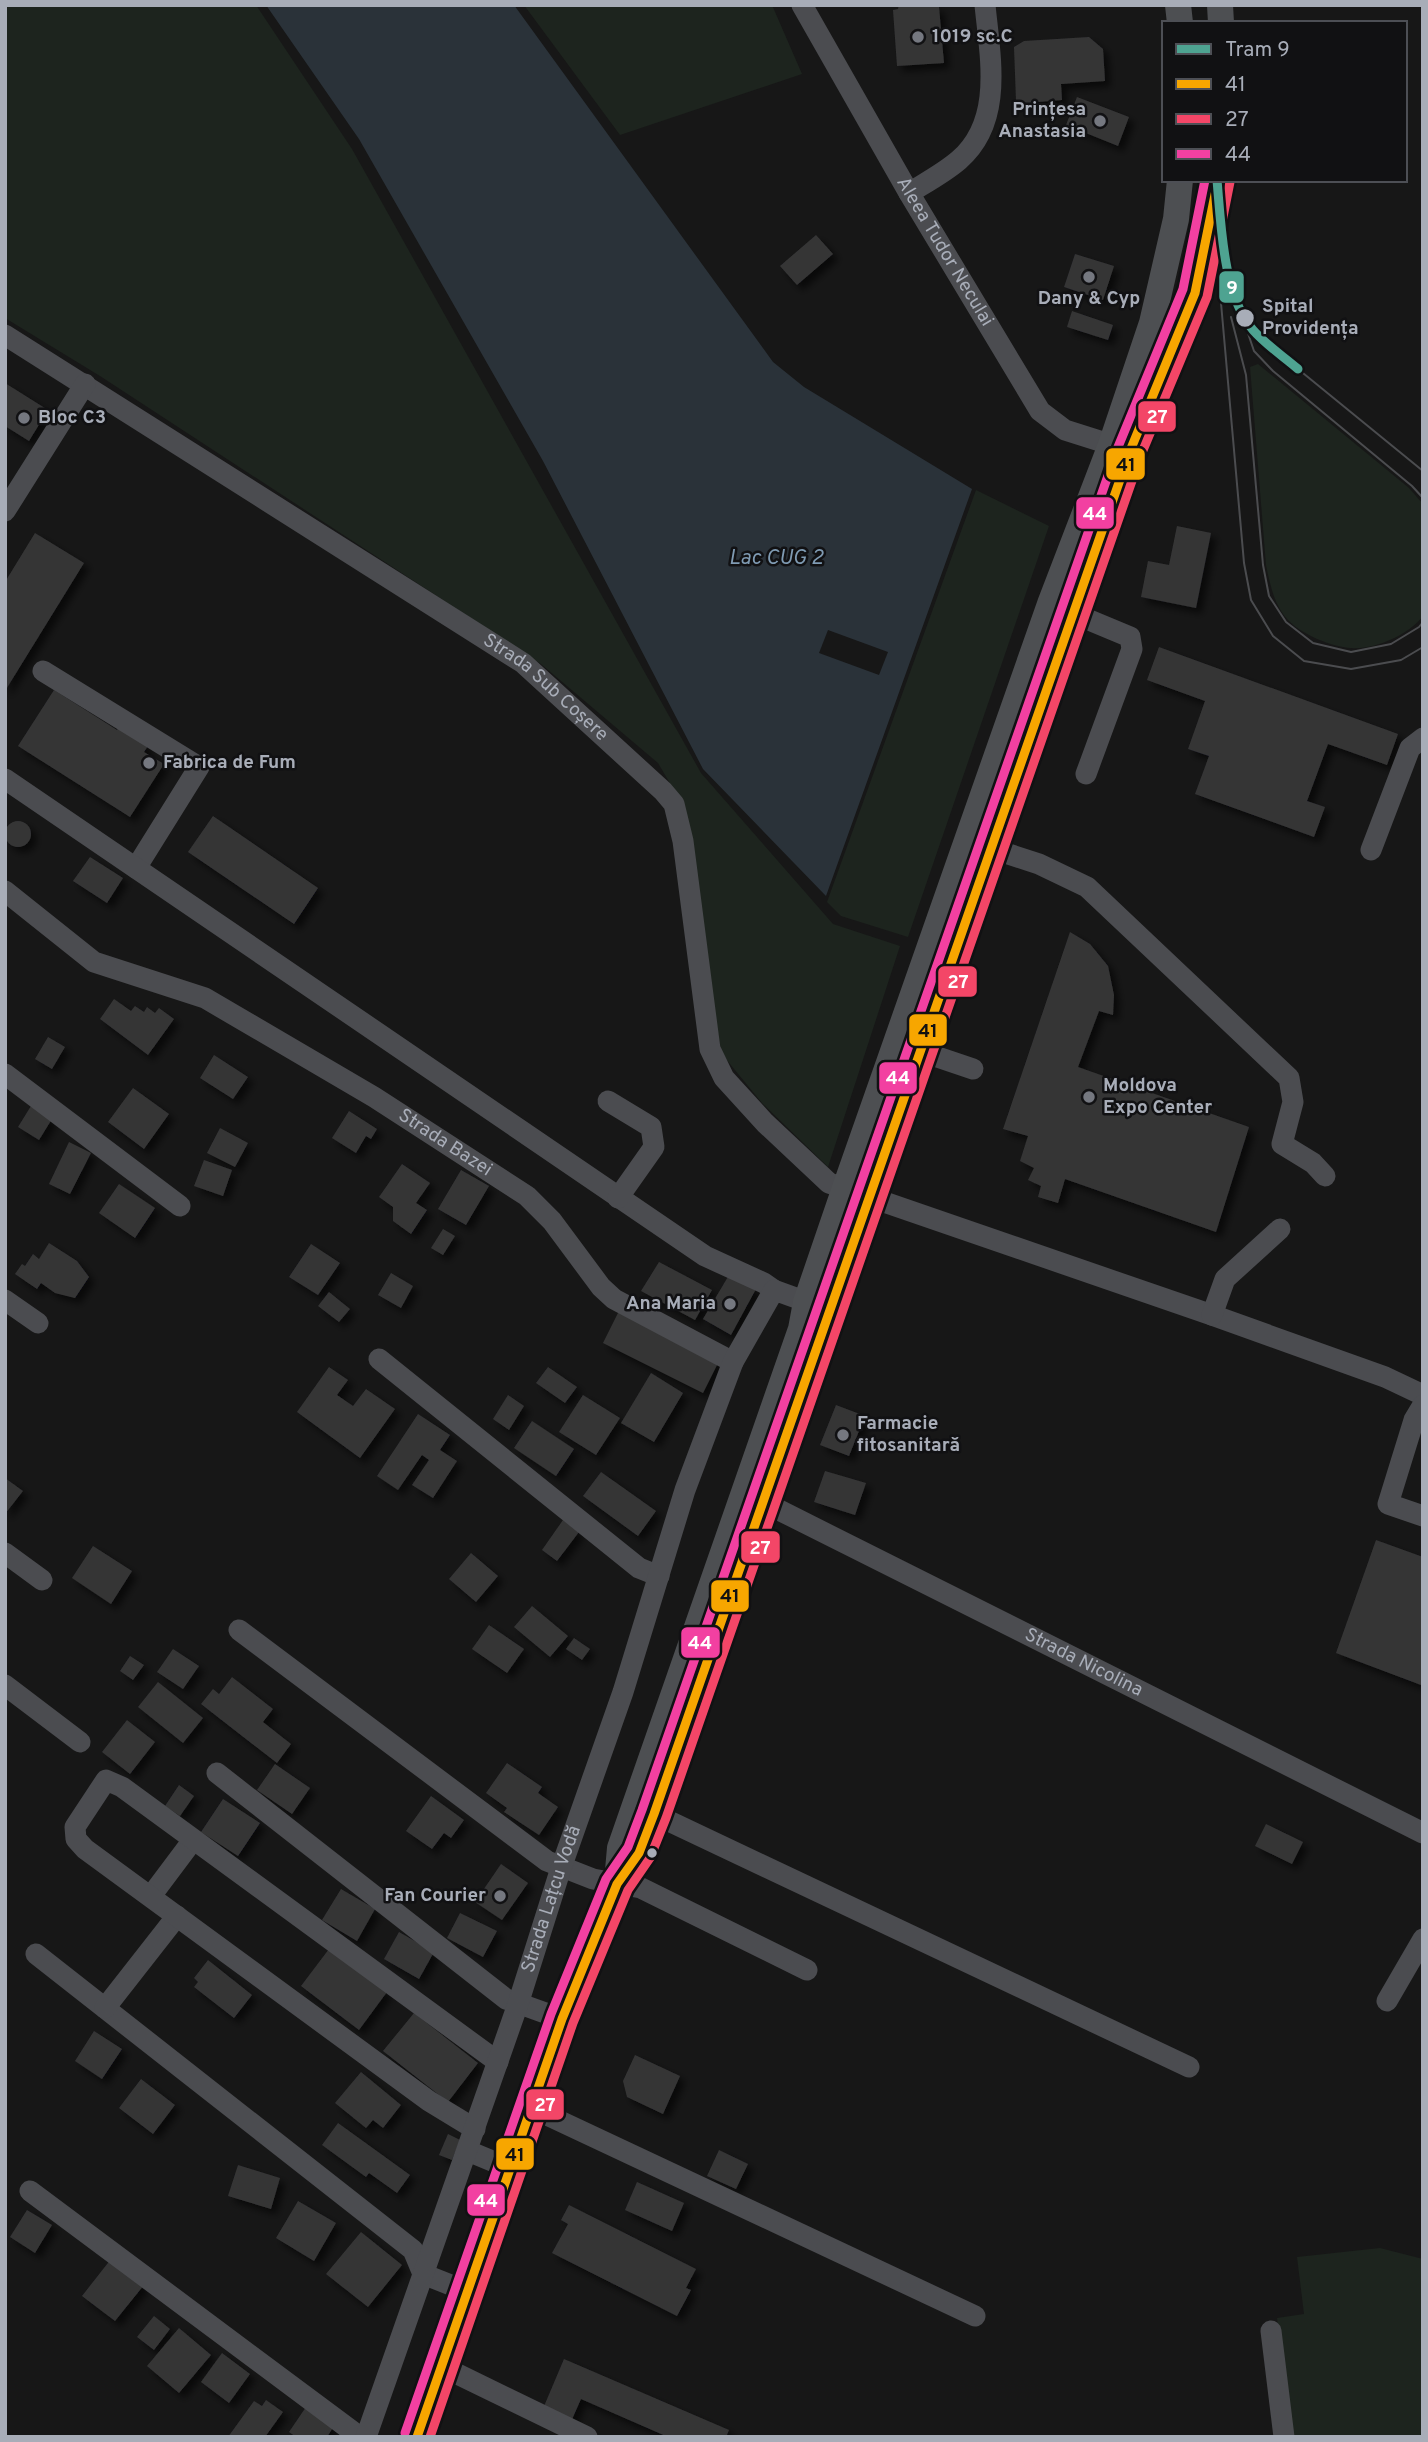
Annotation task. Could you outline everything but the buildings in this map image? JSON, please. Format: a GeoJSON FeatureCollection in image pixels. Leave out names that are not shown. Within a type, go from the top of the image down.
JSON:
{"type":"FeatureCollection","features":[{"type":"Feature","properties":{"kind":"main road"},"geometry":{"type":"LineString","coordinates":[[1121,448],[1176,219],[1180,182]]}},
{"type":"Feature","properties":{"kind":"main road"},"geometry":{"type":"LineString","coordinates":[[417,2437],[562,2019],[617,1884],[639,1853],[654,1814],[753,1500],[818,1306],[845,1188],[908,1047],[1061,608],[1121,448],[1195,293],[1218,182]]}},
{"type":"Feature","properties":{"kind":"main road"},"geometry":{"type":"LineString","coordinates":[[818,1306],[870,1196],[908,1047]]}},
{"type":"Feature","properties":{"kind":"main road"},"geometry":{"type":"LineString","coordinates":[[617,1884],[620,1848],[753,1500]]}},
{"type":"Feature","properties":{"kind":"street","name":"Aleea Tudor Neculai"},"geometry":{"type":"LineString","coordinates":[[802,5],[909,193],[1040,411],[1065,430],[1121,448]]}},
{"type":"Feature","properties":{"kind":"street"},"geometry":{"type":"LineString","coordinates":[[909,193],[960,159],[983,131],[990,107],[991,80],[985,5]]}},
{"type":"Feature","properties":{"kind":"street","name":"Strada Sub Coșere"},"geometry":{"type":"LineString","coordinates":[[5,335],[523,663],[663,791],[674,804],[683,841],[710,1049],[724,1077],[765,1123],[829,1183],[1212,1315],[1385,1377],[1423,1395]]}},
{"type":"Feature","properties":{"kind":"street"},"geometry":{"type":"LineString","coordinates":[[5,511],[85,384]]}},
{"type":"Feature","properties":{"kind":"street"},"geometry":{"type":"LineString","coordinates":[[1061,608],[1130,637],[1132,649],[1086,774]]}},
{"type":"Feature","properties":{"kind":"street"},"geometry":{"type":"LineString","coordinates":[[43,671],[199,767],[136,868]]}},
{"type":"Feature","properties":{"kind":"street"},"geometry":{"type":"LineString","coordinates":[[1371,850],[1410,748],[1423,738]]}},
{"type":"Feature","properties":{"kind":"street"},"geometry":{"type":"LineString","coordinates":[[5,779],[705,1256],[774,1290],[818,1306]]}},
{"type":"Feature","properties":{"kind":"street"},"geometry":{"type":"LineString","coordinates":[[979,844],[1039,864],[1087,887],[1289,1078],[1293,1102],[1282,1144],[1313,1163],[1325,1176]]}},
{"type":"Feature","properties":{"kind":"street","name":"Strada Bazei"},"geometry":{"type":"LineString","coordinates":[[5,891],[94,962],[205,998],[374,1097],[527,1196],[552,1221],[601,1287],[614,1299],[733,1362]]}},
{"type":"Feature","properties":{"kind":"street"},"geometry":{"type":"LineString","coordinates":[[908,1047],[973,1069]]}},
{"type":"Feature","properties":{"kind":"street"},"geometry":{"type":"LineString","coordinates":[[5,1074],[180,1206]]}},
{"type":"Feature","properties":{"kind":"street"},"geometry":{"type":"LineString","coordinates":[[608,1101],[651,1128],[654,1147],[618,1198]]}},
{"type":"Feature","properties":{"kind":"street"},"geometry":{"type":"LineString","coordinates":[[1212,1315],[1224,1279],[1280,1229]]}},
{"type":"Feature","properties":{"kind":"street"},"geometry":{"type":"LineString","coordinates":[[733,1362],[774,1290]]}},
{"type":"Feature","properties":{"kind":"street"},"geometry":{"type":"LineString","coordinates":[[5,1300],[38,1323]]}},
{"type":"Feature","properties":{"kind":"street"},"geometry":{"type":"LineString","coordinates":[[379,1359],[639,1568],[659,1576]]}},
{"type":"Feature","properties":{"kind":"street","name":"Strada Lațcu Vodă"},"geometry":{"type":"LineString","coordinates":[[366,2437],[468,2151],[561,1868],[623,1692],[685,1490],[733,1362]]}},
{"type":"Feature","properties":{"kind":"street"},"geometry":{"type":"LineString","coordinates":[[1423,1405],[1413,1420],[1388,1503],[1423,1516]]}},
{"type":"Feature","properties":{"kind":"street","name":"Strada Nicolina"},"geometry":{"type":"LineString","coordinates":[[753,1500],[1423,1833]]}},
{"type":"Feature","properties":{"kind":"street"},"geometry":{"type":"LineString","coordinates":[[5,1553],[42,1580]]}},
{"type":"Feature","properties":{"kind":"street"},"geometry":{"type":"LineString","coordinates":[[239,1630],[547,1861],[593,1880],[641,1888],[807,1970]]}},
{"type":"Feature","properties":{"kind":"street"},"geometry":{"type":"LineString","coordinates":[[5,1685],[80,1742]]}},
{"type":"Feature","properties":{"kind":"street"},"geometry":{"type":"LineString","coordinates":[[218,1773],[506,1999],[562,2019]]}},
{"type":"Feature","properties":{"kind":"street"},"geometry":{"type":"LineString","coordinates":[[475,2129],[429,2101],[85,1849],[76,1839],[75,1827],[106,1780],[122,1787],[498,2062]]}},
{"type":"Feature","properties":{"kind":"street"},"geometry":{"type":"LineString","coordinates":[[654,1814],[1189,2067]]}},
{"type":"Feature","properties":{"kind":"street"},"geometry":{"type":"LineString","coordinates":[[150,1896],[192,1840]]}},
{"type":"Feature","properties":{"kind":"street"},"geometry":{"type":"LineString","coordinates":[[105,2008],[177,1916]]}},
{"type":"Feature","properties":{"kind":"street"},"geometry":{"type":"LineString","coordinates":[[1387,2001],[1423,1939]]}},
{"type":"Feature","properties":{"kind":"street"},"geometry":{"type":"LineString","coordinates":[[36,1954],[414,2250],[423,2274],[466,2291]]}},
{"type":"Feature","properties":{"kind":"street"},"geometry":{"type":"LineString","coordinates":[[530,2107],[975,2316]]}},
{"type":"Feature","properties":{"kind":"street"},"geometry":{"type":"LineString","coordinates":[[468,2151],[509,2168]]}},
{"type":"Feature","properties":{"kind":"street"},"geometry":{"type":"LineString","coordinates":[[30,2191],[360,2437]]}},
{"type":"Feature","properties":{"kind":"street"},"geometry":{"type":"LineString","coordinates":[[1271,2331],[1284,2437]]}},
{"type":"Feature","properties":{"kind":"street"},"geometry":{"type":"LineString","coordinates":[[441,2366],[587,2437]]}},
{"type":"Feature","properties":{"kind":"shaded area"},"geometry":{"type":"Polygon","coordinates":[[[5,5],[256,5],[352,149],[701,773],[833,924],[900,946],[828,1167],[762,1103],[721,1053],[684,807],[658,763],[541,664],[100,376],[5,318],[5,5]]]}},
{"type":"Feature","properties":{"kind":"shaded area"},"geometry":{"type":"Polygon","coordinates":[[[524,5],[772,5],[802,74],[620,135],[524,5]]]}},
{"type":"Feature","properties":{"kind":"shaded area"},"geometry":{"type":"Polygon","coordinates":[[[1258,364],[1409,488],[1423,504],[1423,616],[1400,635],[1370,647],[1343,647],[1317,639],[1301,630],[1288,620],[1279,608],[1266,565],[1250,367],[1258,364]]]}},
{"type":"Feature","properties":{"kind":"shaded area"},"geometry":{"type":"Polygon","coordinates":[[[976,490],[1049,526],[908,937],[841,916],[827,902],[976,490]]]}},
{"type":"Feature","properties":{"kind":"shaded area"},"geometry":{"type":"Polygon","coordinates":[[[1380,2248],[1423,2259],[1423,2437],[1293,2437],[1277,2318],[1304,2314],[1297,2257],[1380,2248]]]}},
{"type":"Feature","properties":{"kind":"water","name":"Lac CUG 2"},"geometry":{"type":"Polygon","coordinates":[[[266,5],[514,5],[773,362],[804,387],[972,489],[826,896],[703,769],[543,461],[359,139],[266,5]]]}},
{"type":"Feature","properties":{"kind":"pier"},"geometry":{"type":"Polygon","coordinates":[[[828,630],[888,652],[879,675],[819,653],[828,630]]]}},
{"type":"Feature","properties":{"kind":"tram line","name":"9"},"geometry":{"type":"LineString","coordinates":[[1217,182],[1225,259],[1235,298],[1253,330],[1298,369]]}},
{"type":"Feature","properties":{"kind":"tram line"},"geometry":{"type":"LineString","coordinates":[[1218,269],[1244,563],[1251,600],[1273,636],[1304,661],[1351,669],[1401,660],[1423,647]]}},
{"type":"Feature","properties":{"kind":"tram line"},"geometry":{"type":"LineString","coordinates":[[1234,292],[1254,351],[1273,371],[1423,498]]}},
{"type":"Feature","properties":{"kind":"tram line"},"geometry":{"type":"LineString","coordinates":[[1231,317],[1246,375],[1263,565],[1269,596],[1286,622],[1313,643],[1351,652],[1391,644],[1423,622]]}},
{"type":"Feature","properties":{"kind":"tram line"},"geometry":{"type":"LineString","coordinates":[[1298,369],[1423,471]]}},
{"type":"Feature","properties":{"kind":"transit line","name":"44"},"geometry":{"type":"LineString","coordinates":[[405,2433],[551,2014],[606,1879],[628,1847],[642,1810],[1118,447],[1183,289],[1205,182]]}},
{"type":"Feature","properties":{"kind":"transit line","name":"41"},"geometry":{"type":"LineString","coordinates":[[417,2437],[562,2019],[617,1884],[639,1853],[654,1814],[1130,451],[1195,293],[1218,182]]}},
{"type":"Feature","properties":{"kind":"transit line","name":"27"},"geometry":{"type":"LineString","coordinates":[[430,2437],[573,2023],[628,1890],[650,1858],[666,1818],[1141,455],[1207,297],[1230,182]]}},
{"type":"Feature","properties":{"kind":"place","name":"1019 sc.C"},"geometry":{"type":"Point","coordinates":[918,37]}},
{"type":"Feature","properties":{"kind":"place","name":"Prințesa Anastasia"},"geometry":{"type":"Point","coordinates":[1100,121]}},
{"type":"Feature","properties":{"kind":"place","name":"Dany & Cyp"},"geometry":{"type":"Point","coordinates":[1089,277]}},
{"type":"Feature","properties":{"kind":"place","name":"Spital Providența"},"geometry":{"type":"Point","coordinates":[1245,318]}},
{"type":"Feature","properties":{"kind":"place","name":"Bloc C3"},"geometry":{"type":"Point","coordinates":[24,418]}},
{"type":"Feature","properties":{"kind":"place","name":"Fabrica de Fum"},"geometry":{"type":"Point","coordinates":[149,763]}},
{"type":"Feature","properties":{"kind":"place","name":"Moldova Expo Center"},"geometry":{"type":"Point","coordinates":[1089,1097]}},
{"type":"Feature","properties":{"kind":"place","name":"Ana Maria"},"geometry":{"type":"Point","coordinates":[730,1304]}},
{"type":"Feature","properties":{"kind":"place","name":"Farmacie fitosanitară"},"geometry":{"type":"Point","coordinates":[843,1435]}},
{"type":"Feature","properties":{"kind":"place","name":"Fan Courier"},"geometry":{"type":"Point","coordinates":[500,1896]}}]}
